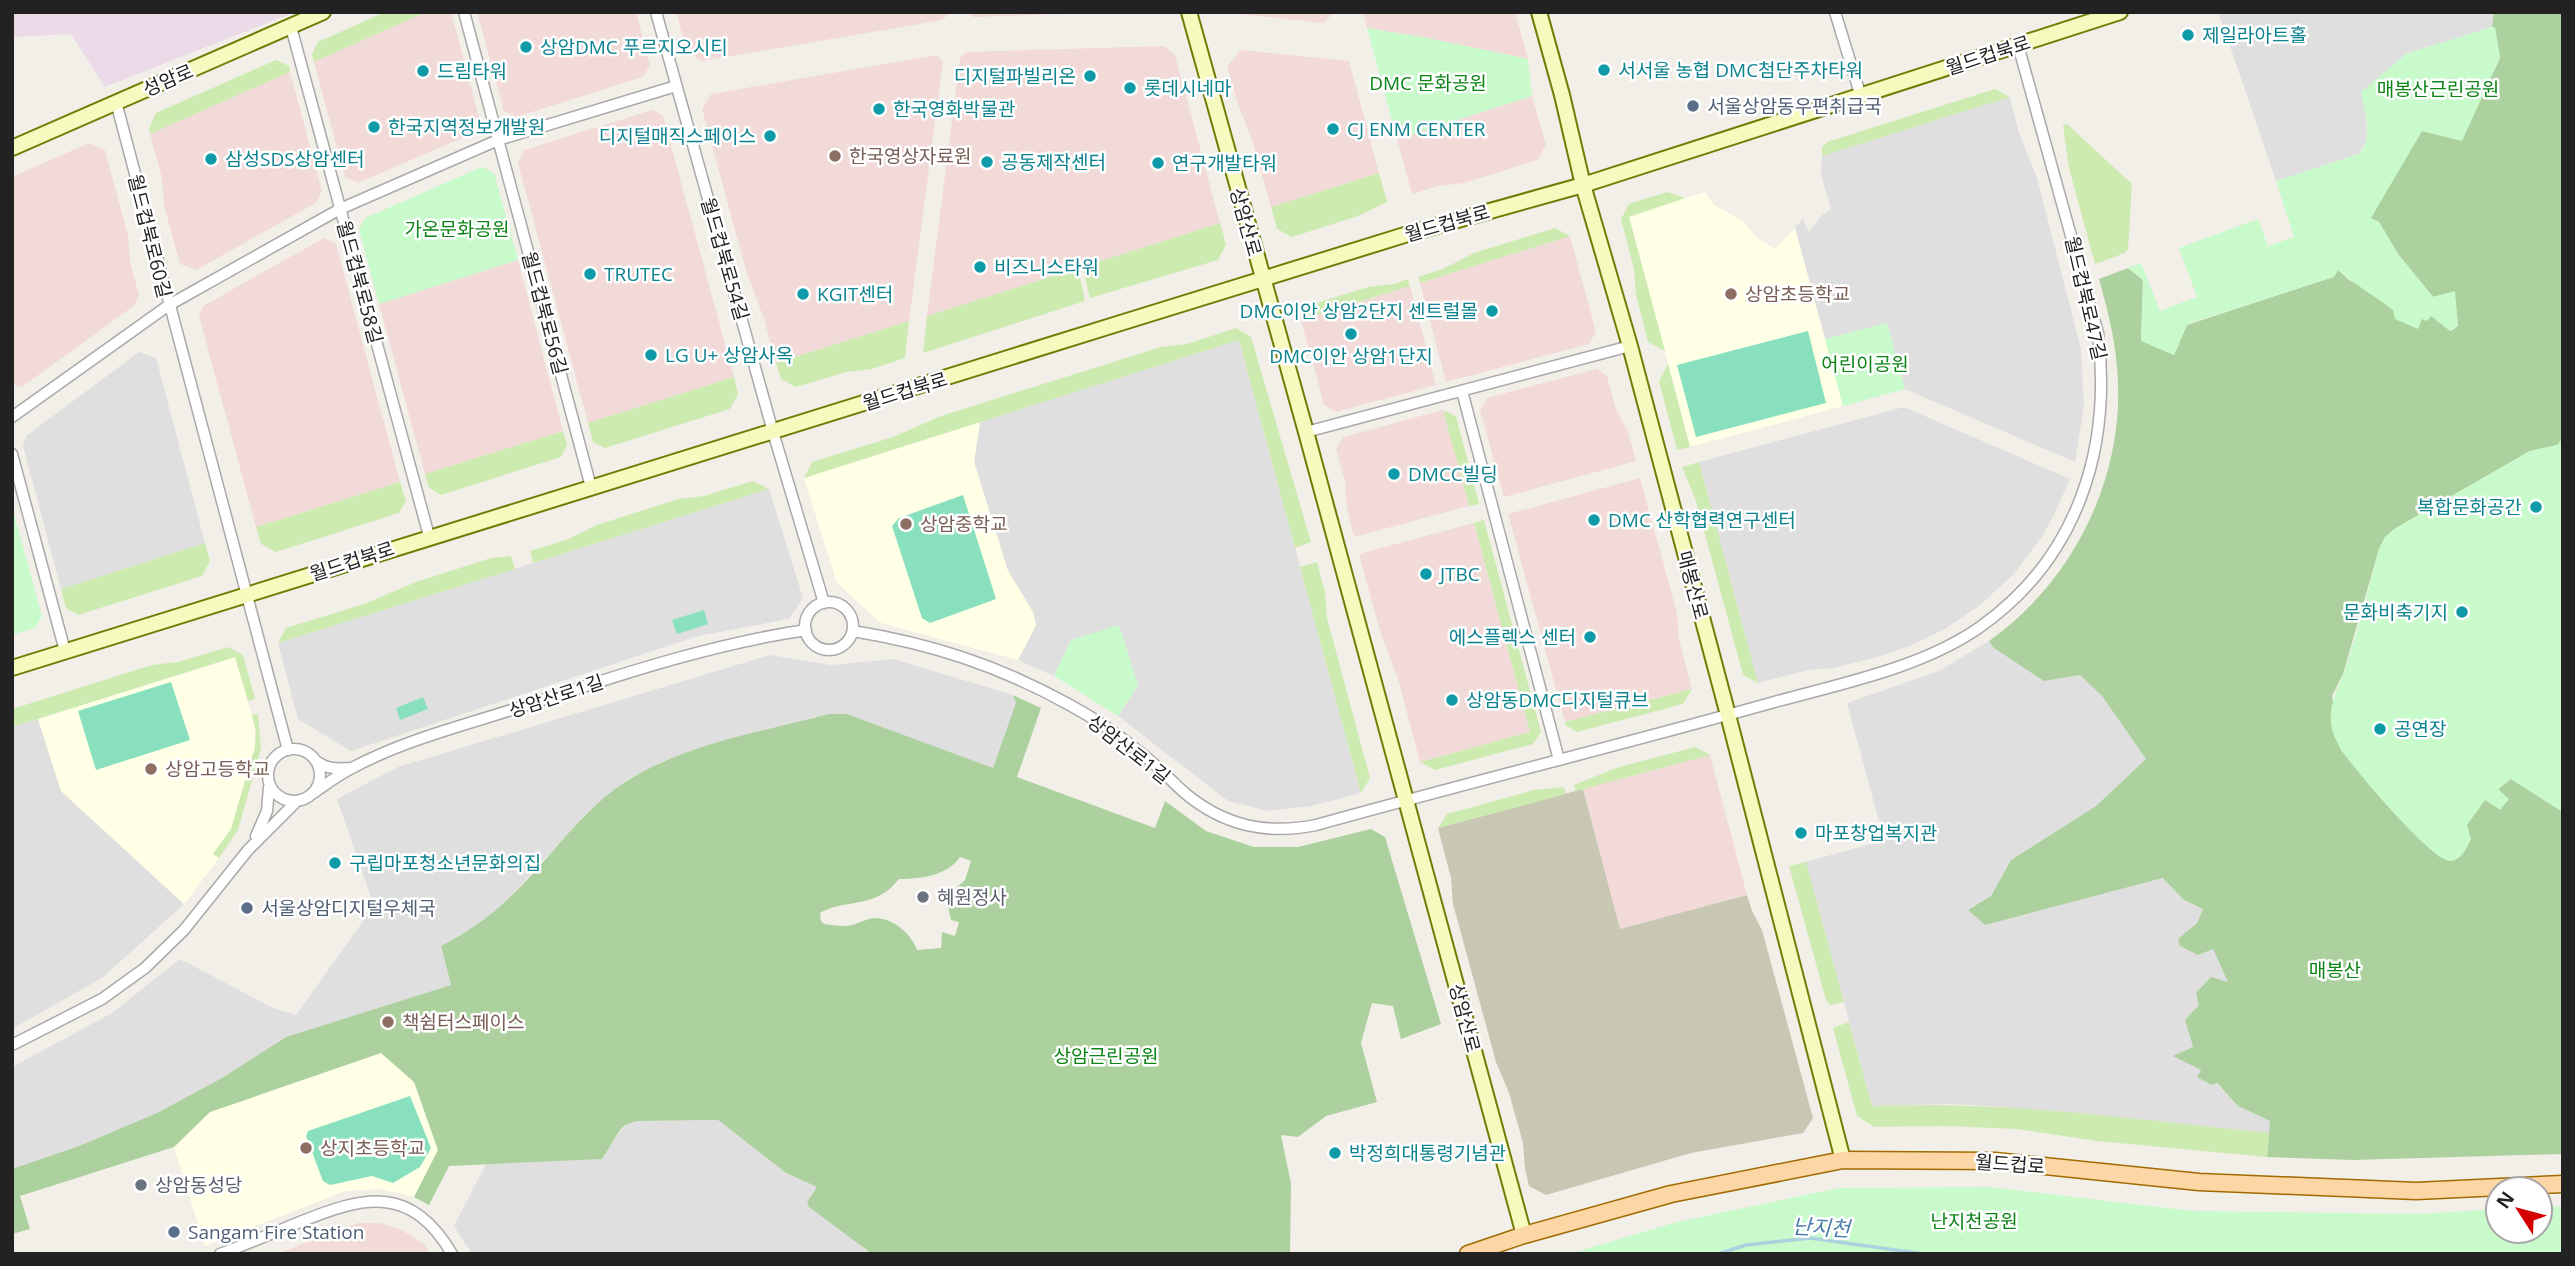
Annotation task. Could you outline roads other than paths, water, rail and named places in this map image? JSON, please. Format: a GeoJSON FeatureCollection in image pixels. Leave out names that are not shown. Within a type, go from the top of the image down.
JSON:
{"type":"FeatureCollection","features":[{"type":"Feature","properties":{"kind":"main road","name":"성암로"},"geometry":{"type":"LineString","coordinates":[[12,148],[323,12]]}},
{"type":"Feature","properties":{"kind":"main road","name":"상암산로"},"geometry":{"type":"LineString","coordinates":[[1189,12],[1524,1235]]}},
{"type":"Feature","properties":{"kind":"main road","name":"매봉산로"},"geometry":{"type":"LineString","coordinates":[[1539,12],[1583,184],[1630,346],[1728,715],[1843,1160]]}},
{"type":"Feature","properties":{"kind":"main road","name":"월드컵북로"},"geometry":{"type":"LineString","coordinates":[[12,668],[429,536],[1411,233],[1583,184],[2120,12]]}},
{"type":"Feature","properties":{"kind":"main road","name":"월드컵로"},"geometry":{"type":"LineString","coordinates":[[1468,1254],[1524,1235],[1671,1194],[1843,1160],[1994,1161],[2199,1182],[2403,1190],[2563,1184]]}},
{"type":"Feature","properties":{"kind":"street","name":"월드컵북로56길"},"geometry":{"type":"LineString","coordinates":[[464,12],[592,487]]}},
{"type":"Feature","properties":{"kind":"street","name":"월드컵북로54길"},"geometry":{"type":"LineString","coordinates":[[656,12],[773,432]]}},
{"type":"Feature","properties":{"kind":"street"},"geometry":{"type":"LineString","coordinates":[[1835,12],[1861,97]]}},
{"type":"Feature","properties":{"kind":"street","name":"월드컵북로58길"},"geometry":{"type":"LineString","coordinates":[[291,27],[429,536]]}},
{"type":"Feature","properties":{"kind":"street","name":"월드컵북로47길"},"geometry":{"type":"LineString","coordinates":[[1728,715],[1919,659],[1961,639],[1989,620],[2032,580],[2052,553],[2080,501],[2098,441],[2102,404],[2098,333],[2018,45]]}},
{"type":"Feature","properties":{"kind":"street"},"geometry":{"type":"LineString","coordinates":[[288,750],[169,305],[340,209],[498,140],[676,86]]}},
{"type":"Feature","properties":{"kind":"street","name":"월드컵북로60길"},"geometry":{"type":"LineString","coordinates":[[12,417],[169,305],[116,102]]}},
{"type":"Feature","properties":{"kind":"street"},"geometry":{"type":"LineString","coordinates":[[1306,432],[1630,346]]}},
{"type":"Feature","properties":{"kind":"street"},"geometry":{"type":"LineString","coordinates":[[1462,391],[1559,760]]}},
{"type":"Feature","properties":{"kind":"street"},"geometry":{"type":"LineString","coordinates":[[773,432],[824,603]]}},
{"type":"Feature","properties":{"kind":"street"},"geometry":{"type":"LineString","coordinates":[[12,454],[65,651]]}},
{"type":"Feature","properties":{"kind":"street"},"geometry":{"type":"LineString","coordinates":[[831,602],[846,609],[853,631],[844,645],[829,650],[814,645],[806,631],[809,613],[824,603],[831,602]]}},
{"type":"Feature","properties":{"kind":"street","name":"상암산로1길"},"geometry":{"type":"LineString","coordinates":[[312,794],[351,768],[416,741],[598,682],[722,646],[758,637],[806,631]]}},
{"type":"Feature","properties":{"kind":"street","name":"상암산로1길"},"geometry":{"type":"LineString","coordinates":[[853,631],[934,647],[979,662],[1035,687],[1107,728],[1147,758],[1197,802],[1229,821],[1273,830],[1294,829],[1405,800]]}},
{"type":"Feature","properties":{"kind":"street"},"geometry":{"type":"LineString","coordinates":[[1405,800],[1728,715]]}},
{"type":"Feature","properties":{"kind":"street"},"geometry":{"type":"LineString","coordinates":[[248,850],[267,811],[270,799],[270,765],[275,757],[288,750],[299,750],[324,767],[351,768]]}},
{"type":"Feature","properties":{"kind":"street"},"geometry":{"type":"LineString","coordinates":[[12,1045],[102,999],[145,968],[184,930],[248,850],[297,801],[312,794],[320,776],[316,761]]}},
{"type":"Feature","properties":{"kind":"street"},"geometry":{"type":"LineString","coordinates":[[269,783],[281,799],[297,801]]}},
{"type":"Feature","properties":{"kind":"street"},"geometry":{"type":"LineString","coordinates":[[220,1254],[336,1208],[370,1201],[396,1204],[419,1216],[438,1234],[452,1254]]}},
{"type":"Feature","properties":{"kind":"waterway","name":"난지천"},"geometry":{"type":"LineString","coordinates":[[1718,1254],[1746,1245],[1810,1238],[1924,1254]]}},
{"type":"Feature","properties":{"kind":"place","name":"제일라아트홀"},"geometry":{"type":"Point","coordinates":[2188,35]}},
{"type":"Feature","properties":{"kind":"place","name":"상암DMC 푸르지오시티"},"geometry":{"type":"Point","coordinates":[526,47]}},
{"type":"Feature","properties":{"kind":"place","name":"서서울 농협 DMC첨단주차타워"},"geometry":{"type":"Point","coordinates":[1604,70]}},
{"type":"Feature","properties":{"kind":"place","name":"드림타워"},"geometry":{"type":"Point","coordinates":[423,71]}},
{"type":"Feature","properties":{"kind":"place","name":"디지털파빌리온"},"geometry":{"type":"Point","coordinates":[1090,76]}},
{"type":"Feature","properties":{"kind":"place","name":"롯데시네마"},"geometry":{"type":"Point","coordinates":[1130,88]}},
{"type":"Feature","properties":{"kind":"place","name":"서울상암동우편취급국"},"geometry":{"type":"Point","coordinates":[1693,106]}},
{"type":"Feature","properties":{"kind":"place","name":"한국영화박물관"},"geometry":{"type":"Point","coordinates":[879,109]}},
{"type":"Feature","properties":{"kind":"place","name":"한국지역정보개발원"},"geometry":{"type":"Point","coordinates":[374,127]}},
{"type":"Feature","properties":{"kind":"place","name":"CJ ENM CENTER"},"geometry":{"type":"Point","coordinates":[1333,129]}},
{"type":"Feature","properties":{"kind":"place","name":"디지털매직스페이스"},"geometry":{"type":"Point","coordinates":[770,136]}},
{"type":"Feature","properties":{"kind":"place","name":"한국영상자료원"},"geometry":{"type":"Point","coordinates":[835,156]}},
{"type":"Feature","properties":{"kind":"place","name":"삼성SDS상암센터"},"geometry":{"type":"Point","coordinates":[211,159]}},
{"type":"Feature","properties":{"kind":"place","name":"공동제작센터"},"geometry":{"type":"Point","coordinates":[987,162]}},
{"type":"Feature","properties":{"kind":"place","name":"연구개발타워"},"geometry":{"type":"Point","coordinates":[1158,163]}},
{"type":"Feature","properties":{"kind":"place","name":"비즈니스타워"},"geometry":{"type":"Point","coordinates":[980,267]}},
{"type":"Feature","properties":{"kind":"place","name":"TRUTEC"},"geometry":{"type":"Point","coordinates":[590,274]}},
{"type":"Feature","properties":{"kind":"place","name":"KGIT센터"},"geometry":{"type":"Point","coordinates":[803,294]}},
{"type":"Feature","properties":{"kind":"place","name":"상암초등학교"},"geometry":{"type":"Point","coordinates":[1731,294]}},
{"type":"Feature","properties":{"kind":"place","name":"DMC이안 상암2단지 센트럴몰"},"geometry":{"type":"Point","coordinates":[1492,311]}},
{"type":"Feature","properties":{"kind":"place","name":"DMC이안 상암1단지"},"geometry":{"type":"Point","coordinates":[1351,334]}},
{"type":"Feature","properties":{"kind":"place","name":"LG U+ 상암사옥"},"geometry":{"type":"Point","coordinates":[651,355]}},
{"type":"Feature","properties":{"kind":"place","name":"DMCC빌딩"},"geometry":{"type":"Point","coordinates":[1394,474]}},
{"type":"Feature","properties":{"kind":"place","name":"복합문화공간"},"geometry":{"type":"Point","coordinates":[2536,507]}},
{"type":"Feature","properties":{"kind":"place","name":"DMC 산학협력연구센터"},"geometry":{"type":"Point","coordinates":[1594,520]}},
{"type":"Feature","properties":{"kind":"place","name":"상암중학교"},"geometry":{"type":"Point","coordinates":[906,524]}},
{"type":"Feature","properties":{"kind":"place","name":"JTBC"},"geometry":{"type":"Point","coordinates":[1426,574]}},
{"type":"Feature","properties":{"kind":"place","name":"문화비축기지"},"geometry":{"type":"Point","coordinates":[2462,612]}},
{"type":"Feature","properties":{"kind":"place","name":"에스플렉스 센터"},"geometry":{"type":"Point","coordinates":[1590,637]}},
{"type":"Feature","properties":{"kind":"place","name":"상암동DMC디지털큐브"},"geometry":{"type":"Point","coordinates":[1452,700]}},
{"type":"Feature","properties":{"kind":"place","name":"공연장"},"geometry":{"type":"Point","coordinates":[2380,729]}},
{"type":"Feature","properties":{"kind":"place","name":"상암고등학교"},"geometry":{"type":"Point","coordinates":[151,769]}},
{"type":"Feature","properties":{"kind":"place","name":"마포창업복지관"},"geometry":{"type":"Point","coordinates":[1801,833]}},
{"type":"Feature","properties":{"kind":"place","name":"구립마포청소년문화의집"},"geometry":{"type":"Point","coordinates":[335,863]}},
{"type":"Feature","properties":{"kind":"place","name":"혜원정사"},"geometry":{"type":"Point","coordinates":[923,897]}},
{"type":"Feature","properties":{"kind":"place","name":"서울상암디지털우체국"},"geometry":{"type":"Point","coordinates":[247,908]}},
{"type":"Feature","properties":{"kind":"place","name":"책쉼터스페이스"},"geometry":{"type":"Point","coordinates":[388,1022]}},
{"type":"Feature","properties":{"kind":"place","name":"상지초등학교"},"geometry":{"type":"Point","coordinates":[306,1148]}},
{"type":"Feature","properties":{"kind":"place","name":"박정희대통령기념관"},"geometry":{"type":"Point","coordinates":[1335,1153]}},
{"type":"Feature","properties":{"kind":"place","name":"상암동성당"},"geometry":{"type":"Point","coordinates":[141,1185]}},
{"type":"Feature","properties":{"kind":"place","name":"Sangam Fire Station"},"geometry":{"type":"Point","coordinates":[174,1232]}},
{"type":"Feature","properties":{"kind":"park label","name":"DMC 문화공원"},"geometry":{"type":"Point","coordinates":[1428,83]}},
{"type":"Feature","properties":{"kind":"park label","name":"매봉산근린공원"},"geometry":{"type":"Point","coordinates":[2438,89]}},
{"type":"Feature","properties":{"kind":"park label","name":"가온문화공원"},"geometry":{"type":"Point","coordinates":[457,229]}},
{"type":"Feature","properties":{"kind":"park label","name":"어린이공원"},"geometry":{"type":"Point","coordinates":[1865,364]}},
{"type":"Feature","properties":{"kind":"park label","name":"매봉산"},"geometry":{"type":"Point","coordinates":[2335,970]}},
{"type":"Feature","properties":{"kind":"park label","name":"상암근린공원"},"geometry":{"type":"Point","coordinates":[1106,1056]}},
{"type":"Feature","properties":{"kind":"park label","name":"난지천공원"},"geometry":{"type":"Point","coordinates":[1974,1221]}}]}
